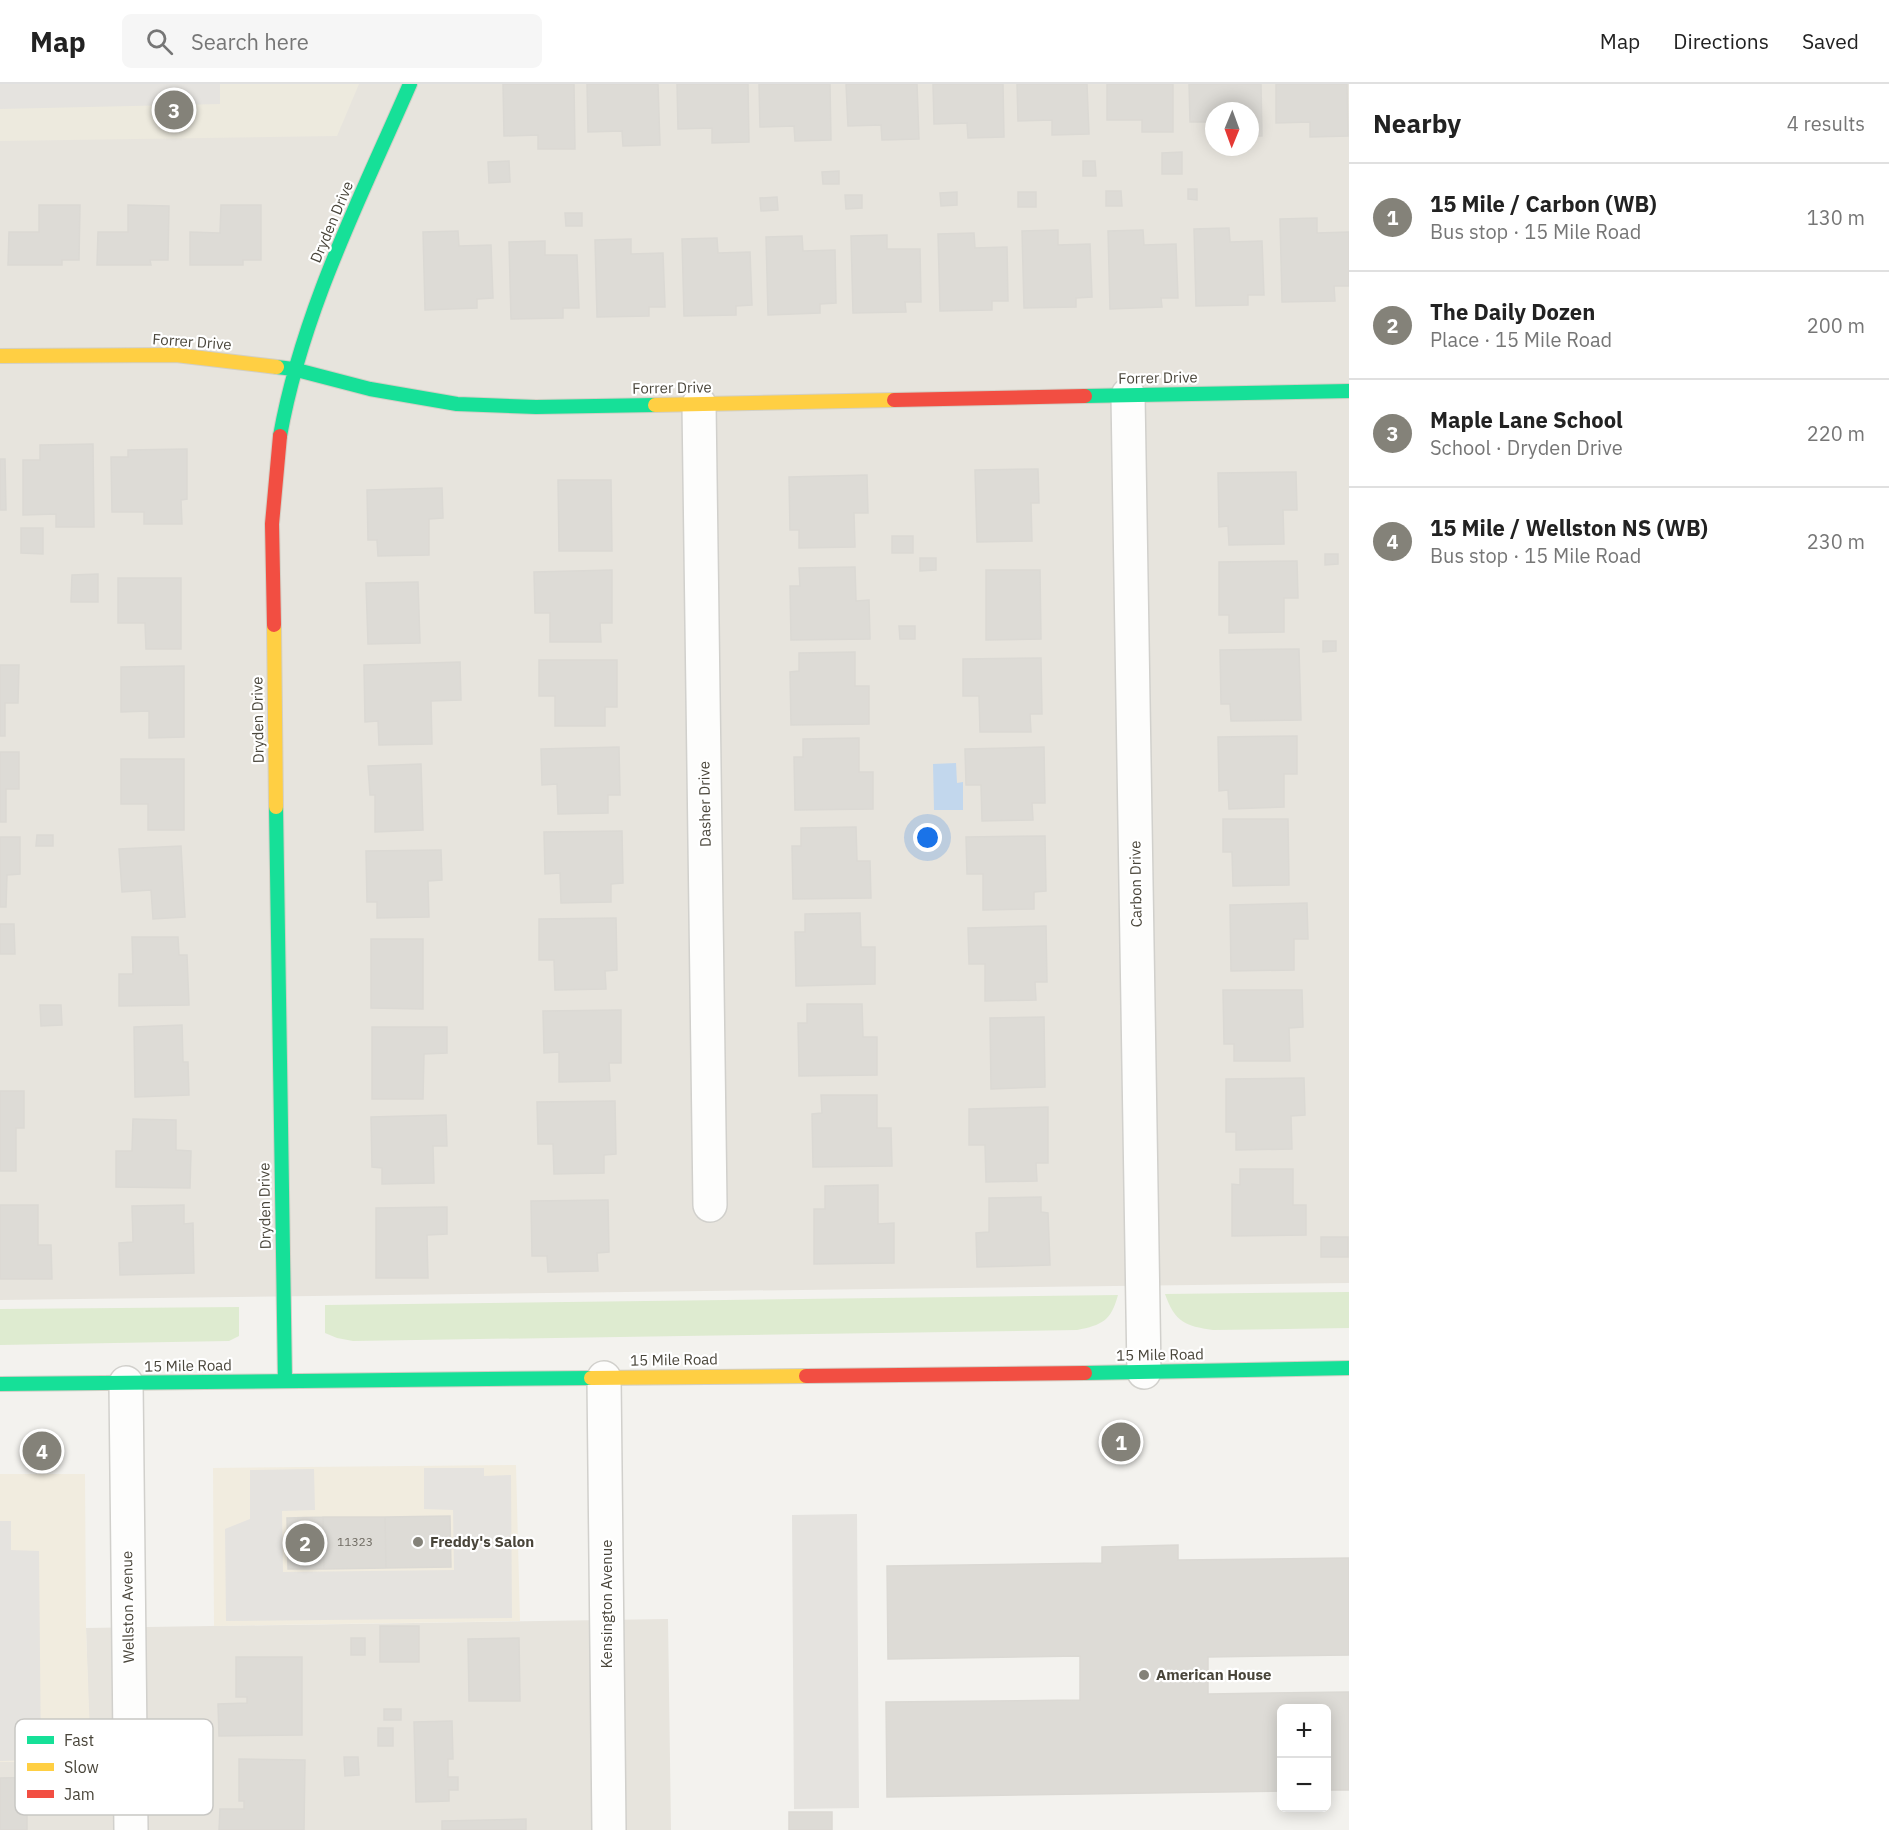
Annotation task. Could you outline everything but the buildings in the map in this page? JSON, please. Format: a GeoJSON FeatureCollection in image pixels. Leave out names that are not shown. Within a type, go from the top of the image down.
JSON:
{"type":"FeatureCollection","features":[{"type":"Feature","properties":{"kind":"street","name":"Dryden Drive"},"geometry":{"type":"LineString","coordinates":[[285,1381],[273,487],[283,409],[304,333],[316,299],[410,84]]}},
{"type":"Feature","properties":{"kind":"street","name":"Forrer Drive"},"geometry":{"type":"LineString","coordinates":[[0,356],[176,355],[293,369],[415,398],[457,404],[536,407],[1349,391]]}},
{"type":"Feature","properties":{"kind":"street","name":"Carbon Drive"},"geometry":{"type":"LineString","coordinates":[[1128,395],[1144,1372]]}},
{"type":"Feature","properties":{"kind":"street","name":"Dasher Drive"},"geometry":{"type":"LineString","coordinates":[[699,404],[710,1204]]}},
{"type":"Feature","properties":{"kind":"street","name":"15 Mile Road"},"geometry":{"type":"LineString","coordinates":[[0,1384],[1349,1368]]}},
{"type":"Feature","properties":{"kind":"street","name":"Kensington Avenue"},"geometry":{"type":"LineString","coordinates":[[604,1378],[609,1830]]}},
{"type":"Feature","properties":{"kind":"street","name":"Wellston Avenue"},"geometry":{"type":"LineString","coordinates":[[126,1383],[130,1719]]}},
{"type":"Feature","properties":{"kind":"street","name":"Wellston Avenue"},"geometry":{"type":"LineString","coordinates":[[131,1815],[131,1830]]}},
{"type":"Feature","properties":{"kind":"shaded area"},"geometry":{"type":"Polygon","coordinates":[[[0,84],[1349,84],[1349,1283],[0,1300],[0,84]]]}},
{"type":"Feature","properties":{"kind":"shaded area"},"geometry":{"type":"Polygon","coordinates":[[[0,84],[359,84],[337,136],[0,141],[0,84]]]}},
{"type":"Feature","properties":{"kind":"shaded area"},"geometry":{"type":"Polygon","coordinates":[[[0,84],[220,84],[220,104],[0,109],[0,84]]]}},
{"type":"Feature","properties":{"kind":"shaded area"},"geometry":{"type":"Polygon","coordinates":[[[516,1465],[520,1621],[214,1626],[213,1468],[516,1465]]]}},
{"type":"Feature","properties":{"kind":"shaded area"},"geometry":{"type":"Polygon","coordinates":[[[424,1468],[484,1468],[484,1476],[511,1475],[512,1618],[226,1621],[225,1529],[250,1519],[250,1470],[314,1469],[315,1510],[282,1511],[283,1572],[454,1570],[453,1510],[424,1509],[424,1468]]]}},
{"type":"Feature","properties":{"kind":"shaded area"},"geometry":{"type":"Polygon","coordinates":[[[0,1474],[85,1474],[89,1719],[15,1719],[15,1762],[0,1762],[0,1474]]]}},
{"type":"Feature","properties":{"kind":"shaded area"},"geometry":{"type":"Polygon","coordinates":[[[857,1514],[859,1808],[794,1809],[792,1515],[857,1514]]]}},
{"type":"Feature","properties":{"kind":"shaded area"},"geometry":{"type":"Polygon","coordinates":[[[0,1521],[11,1521],[11,1550],[39,1551],[41,1719],[15,1719],[15,1761],[0,1761],[0,1521]]]}},
{"type":"Feature","properties":{"kind":"shaded area"},"geometry":{"type":"Polygon","coordinates":[[[668,1619],[671,1830],[0,1830],[0,1762],[15,1762],[15,1815],[213,1815],[213,1719],[89,1719],[86,1628],[668,1619]]]}},
{"type":"Feature","properties":{"kind":"green space"},"geometry":{"type":"Polygon","coordinates":[[[1349,1292],[1349,1328],[1213,1330],[1195,1327],[1182,1321],[1173,1311],[1165,1294],[1349,1292]]]}},
{"type":"Feature","properties":{"kind":"green space"},"geometry":{"type":"Polygon","coordinates":[[[1118,1295],[1109,1316],[1099,1324],[1077,1330],[353,1341],[325,1333],[325,1305],[1118,1295]]]}},
{"type":"Feature","properties":{"kind":"green space"},"geometry":{"type":"Polygon","coordinates":[[[239,1307],[239,1336],[229,1341],[0,1345],[0,1309],[239,1307]]]}},
{"type":"Feature","properties":{"kind":"water"},"geometry":{"type":"Polygon","coordinates":[[[956,763],[957,783],[963,782],[963,810],[934,810],[933,764],[956,763]]]}},
{"type":"Feature","properties":{"kind":"traffic: fast"},"geometry":{"type":"LineString","coordinates":[[280,436],[290,390],[318,300],[334,257],[410,84]]}},
{"type":"Feature","properties":{"kind":"traffic: fast"},"geometry":{"type":"LineString","coordinates":[[277,367],[370,389],[457,404],[536,407],[655,405]]}},
{"type":"Feature","properties":{"kind":"traffic: fast"},"geometry":{"type":"LineString","coordinates":[[1085,396],[1349,391]]}},
{"type":"Feature","properties":{"kind":"traffic: fast"},"geometry":{"type":"LineString","coordinates":[[276,807],[285,1381]]}},
{"type":"Feature","properties":{"kind":"traffic: fast"},"geometry":{"type":"LineString","coordinates":[[1085,1373],[1349,1368]]}},
{"type":"Feature","properties":{"kind":"traffic: fast"},"geometry":{"type":"LineString","coordinates":[[0,1384],[591,1378]]}},
{"type":"Feature","properties":{"kind":"traffic: slow"},"geometry":{"type":"LineString","coordinates":[[0,356],[176,355],[277,367]]}},
{"type":"Feature","properties":{"kind":"traffic: slow"},"geometry":{"type":"LineString","coordinates":[[655,405],[894,400]]}},
{"type":"Feature","properties":{"kind":"traffic: slow"},"geometry":{"type":"LineString","coordinates":[[274,625],[276,807]]}},
{"type":"Feature","properties":{"kind":"traffic: slow"},"geometry":{"type":"LineString","coordinates":[[591,1378],[806,1376]]}},
{"type":"Feature","properties":{"kind":"traffic: jam"},"geometry":{"type":"LineString","coordinates":[[894,400],[1085,396]]}},
{"type":"Feature","properties":{"kind":"traffic: jam"},"geometry":{"type":"LineString","coordinates":[[274,625],[272,524],[280,436]]}},
{"type":"Feature","properties":{"kind":"traffic: jam"},"geometry":{"type":"LineString","coordinates":[[806,1376],[1085,1373]]}},
{"type":"Feature","properties":{"kind":"place","name":"Maple Lane School"},"geometry":{"type":"Point","coordinates":[174,110]}},
{"type":"Feature","properties":{"kind":"place","name":"15 Mile / Carbon (WB)"},"geometry":{"type":"Point","coordinates":[1121,1442]}},
{"type":"Feature","properties":{"kind":"place","name":"15 Mile / Wellston NS (WB)"},"geometry":{"type":"Point","coordinates":[42,1451]}},
{"type":"Feature","properties":{"kind":"place","name":"Freddy's Salon"},"geometry":{"type":"Point","coordinates":[418,1542]}},
{"type":"Feature","properties":{"kind":"place","name":"The Daily Dozen"},"geometry":{"type":"Point","coordinates":[305,1543]}},
{"type":"Feature","properties":{"kind":"place","name":"American House"},"geometry":{"type":"Point","coordinates":[1144,1675]}}]}
